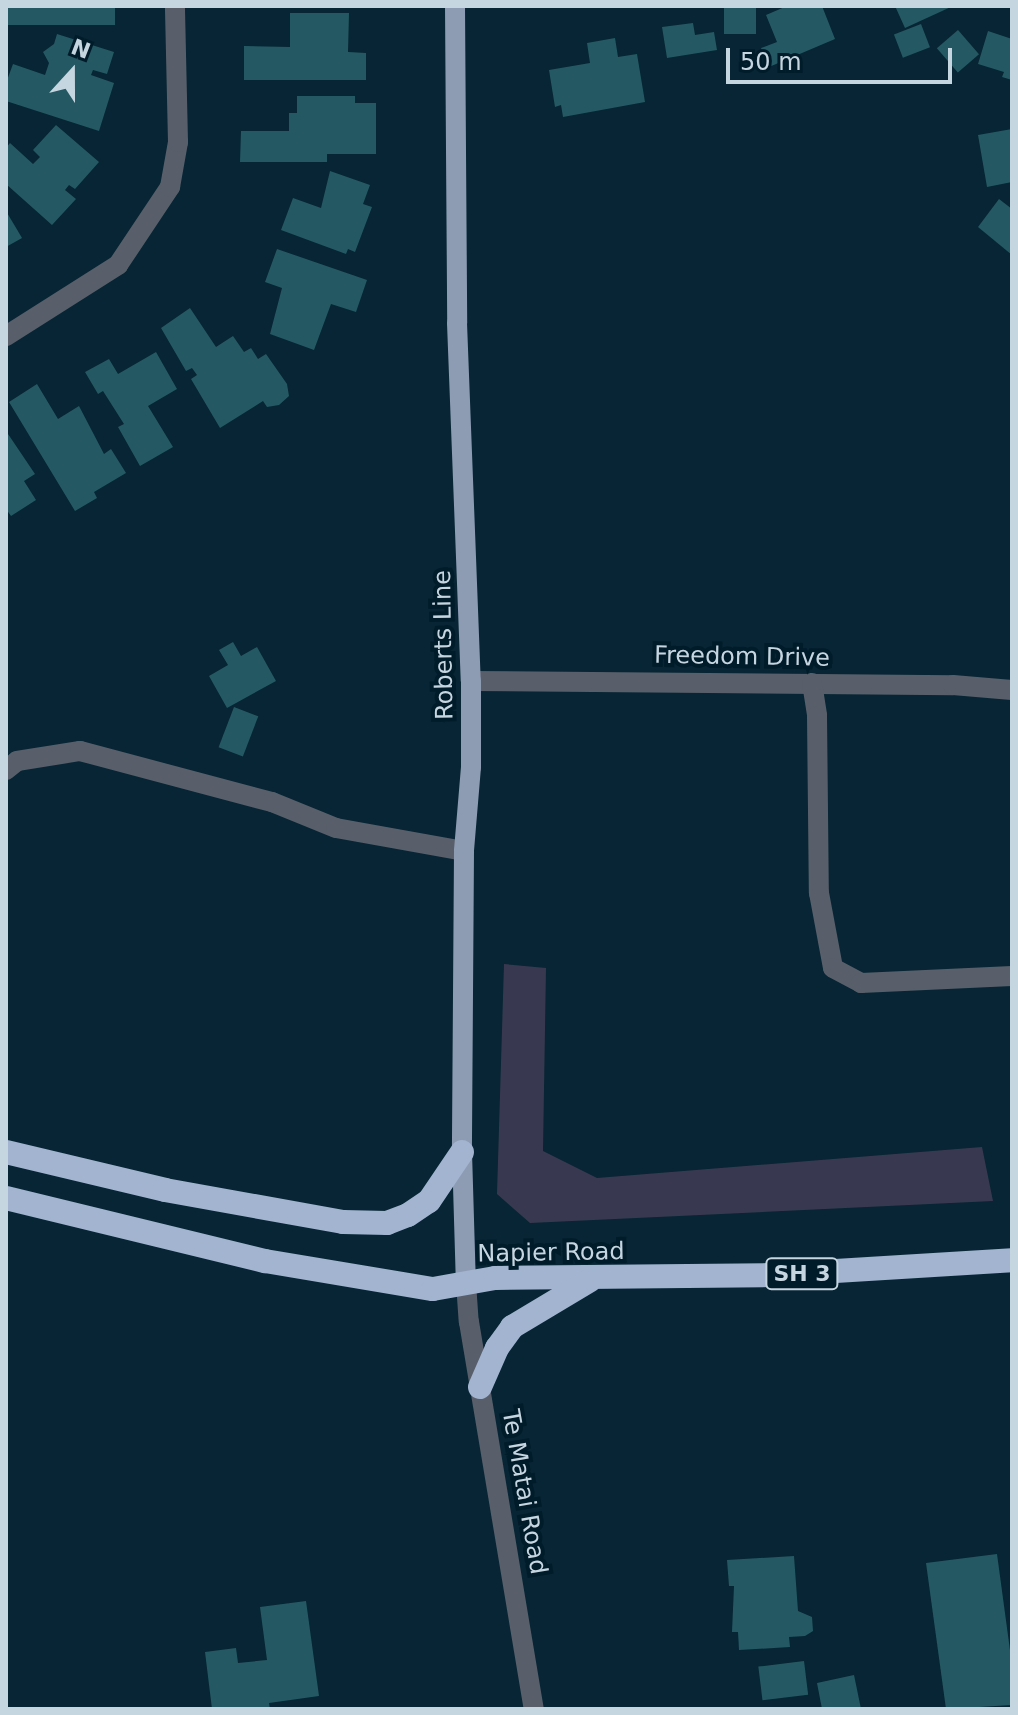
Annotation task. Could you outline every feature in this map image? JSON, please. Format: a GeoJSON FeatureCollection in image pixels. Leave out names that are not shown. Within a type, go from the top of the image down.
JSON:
{"type":"FeatureCollection","features":[{"type":"Feature","properties":{"kind":"highway"},"geometry":{"type":"LineString","coordinates":[[6,1152],[165,1190],[343,1222],[387,1223],[408,1215],[429,1201],[462,1152]]}},
{"type":"Feature","properties":{"kind":"highway","name":"Napier Road"},"geometry":{"type":"LineString","coordinates":[[6,1198],[115,1227],[338,1276],[433,1289],[495,1278],[591,1280],[848,1272],[1012,1260]]}},
{"type":"Feature","properties":{"kind":"highway"},"geometry":{"type":"LineString","coordinates":[[480,1387],[497,1348],[512,1327],[591,1280]]}},
{"type":"Feature","properties":{"kind":"main road","name":"Roberts Line"},"geometry":{"type":"LineString","coordinates":[[455,6],[457,323],[471,681],[471,767],[464,851],[462,1152],[466,1283]]}},
{"type":"Feature","properties":{"kind":"street"},"geometry":{"type":"LineString","coordinates":[[6,336],[118,265],[170,187],[178,142],[175,6]]}},
{"type":"Feature","properties":{"kind":"street","name":"Freedom Drive"},"geometry":{"type":"LineString","coordinates":[[471,681],[812,683],[1012,690]]}},
{"type":"Feature","properties":{"kind":"street"},"geometry":{"type":"LineString","coordinates":[[812,683],[817,716],[819,893],[833,968],[861,983],[1012,976]]}},
{"type":"Feature","properties":{"kind":"street"},"geometry":{"type":"LineString","coordinates":[[6,770],[17,761],[80,751],[272,802],[336,828],[464,851]]}},
{"type":"Feature","properties":{"kind":"street","name":"Te Matai Road"},"geometry":{"type":"LineString","coordinates":[[466,1283],[480,1387],[534,1709]]}},
{"type":"Feature","properties":{"kind":"shaded area"},"geometry":{"type":"Polygon","coordinates":[[[504,964],[546,968],[543,1151],[597,1178],[982,1147],[993,1201],[530,1223],[497,1194],[504,964]]]}},
{"type":"Feature","properties":{"kind":"building"},"geometry":{"type":"Polygon","coordinates":[[[6,6],[115,6],[115,25],[6,25],[6,6]]]}},
{"type":"Feature","properties":{"kind":"building"},"geometry":{"type":"Polygon","coordinates":[[[724,6],[756,6],[756,34],[724,34],[724,6]]]}},
{"type":"Feature","properties":{"kind":"building"},"geometry":{"type":"Polygon","coordinates":[[[787,6],[822,6],[835,39],[769,67],[761,48],[777,42],[766,15],[787,6]]]}},
{"type":"Feature","properties":{"kind":"building"},"geometry":{"type":"Polygon","coordinates":[[[895,6],[953,6],[905,28],[895,6]]]}},
{"type":"Feature","properties":{"kind":"building"},"geometry":{"type":"Polygon","coordinates":[[[290,13],[349,13],[348,52],[366,53],[366,80],[244,80],[244,46],[290,47],[290,13]]]}},
{"type":"Feature","properties":{"kind":"building"},"geometry":{"type":"Polygon","coordinates":[[[693,23],[695,35],[714,32],[717,50],[667,58],[662,27],[693,23]]]}},
{"type":"Feature","properties":{"kind":"building"},"geometry":{"type":"Polygon","coordinates":[[[921,24],[930,47],[903,58],[894,34],[921,24]]]}},
{"type":"Feature","properties":{"kind":"building"},"geometry":{"type":"Polygon","coordinates":[[[958,30],[979,54],[958,73],[937,48],[958,30]]]}},
{"type":"Feature","properties":{"kind":"building"},"geometry":{"type":"Polygon","coordinates":[[[988,31],[1012,39],[1012,80],[1002,77],[1004,72],[978,64],[988,31]]]}},
{"type":"Feature","properties":{"kind":"building"},"geometry":{"type":"Polygon","coordinates":[[[57,34],[114,52],[107,74],[93,70],[91,75],[114,83],[99,131],[6,101],[6,83],[13,64],[45,75],[49,63],[43,52],[54,44],[57,34]]]}},
{"type":"Feature","properties":{"kind":"building"},"geometry":{"type":"Polygon","coordinates":[[[615,38],[618,57],[637,54],[645,102],[563,117],[561,105],[555,107],[549,70],[590,63],[587,43],[615,38]]]}},
{"type":"Feature","properties":{"kind":"building"},"geometry":{"type":"Polygon","coordinates":[[[297,96],[355,96],[355,103],[376,103],[376,154],[327,154],[327,162],[240,162],[241,131],[289,131],[289,113],[297,113],[297,96]]]}},
{"type":"Feature","properties":{"kind":"building"},"geometry":{"type":"Polygon","coordinates":[[[56,125],[99,162],[75,189],[69,185],[65,190],[76,199],[52,225],[6,184],[6,148],[10,143],[33,164],[40,157],[33,150],[56,125]]]}},
{"type":"Feature","properties":{"kind":"building"},"geometry":{"type":"Polygon","coordinates":[[[1012,129],[1012,182],[987,187],[978,135],[1012,129]]]}},
{"type":"Feature","properties":{"kind":"building"},"geometry":{"type":"Polygon","coordinates":[[[330,171],[370,185],[363,204],[372,207],[355,252],[348,249],[346,254],[281,230],[293,198],[321,208],[330,171]]]}},
{"type":"Feature","properties":{"kind":"building"},"geometry":{"type":"Polygon","coordinates":[[[999,199],[1012,209],[1012,255],[978,227],[999,199]]]}},
{"type":"Feature","properties":{"kind":"building"},"geometry":{"type":"Polygon","coordinates":[[[6,211],[22,238],[6,247],[6,211]]]}},
{"type":"Feature","properties":{"kind":"building"},"geometry":{"type":"Polygon","coordinates":[[[277,249],[367,280],[356,312],[331,304],[314,350],[270,334],[282,288],[265,282],[277,249]]]}},
{"type":"Feature","properties":{"kind":"building"},"geometry":{"type":"Polygon","coordinates":[[[190,308],[216,347],[233,336],[244,352],[251,348],[258,359],[266,354],[287,384],[289,396],[279,405],[267,407],[263,401],[220,428],[191,379],[197,375],[192,368],[186,371],[161,328],[190,308]]]}},
{"type":"Feature","properties":{"kind":"building"},"geometry":{"type":"Polygon","coordinates":[[[156,352],[177,389],[148,406],[173,447],[140,466],[118,427],[124,424],[103,391],[98,394],[85,372],[109,359],[118,374],[156,352]]]}},
{"type":"Feature","properties":{"kind":"building"},"geometry":{"type":"Polygon","coordinates":[[[37,384],[58,419],[79,406],[104,454],[111,449],[126,473],[94,492],[97,498],[75,511],[9,402],[37,384]]]}},
{"type":"Feature","properties":{"kind":"building"},"geometry":{"type":"Polygon","coordinates":[[[6,431],[35,474],[24,481],[36,500],[11,516],[6,509],[6,431]]]}},
{"type":"Feature","properties":{"kind":"building"},"geometry":{"type":"Polygon","coordinates":[[[233,642],[241,656],[257,647],[276,681],[227,708],[209,676],[228,665],[219,650],[233,642]]]}},
{"type":"Feature","properties":{"kind":"building"},"geometry":{"type":"Polygon","coordinates":[[[234,707],[258,716],[243,756],[219,747],[234,707]]]}},
{"type":"Feature","properties":{"kind":"building"},"geometry":{"type":"Polygon","coordinates":[[[997,1554],[1012,1665],[1012,1705],[946,1709],[926,1563],[997,1554]]]}},
{"type":"Feature","properties":{"kind":"building"},"geometry":{"type":"Polygon","coordinates":[[[794,1556],[798,1611],[812,1617],[813,1631],[805,1636],[789,1637],[790,1647],[739,1650],[738,1632],[732,1632],[734,1586],[729,1586],[727,1560],[794,1556]]]}},
{"type":"Feature","properties":{"kind":"building"},"geometry":{"type":"Polygon","coordinates":[[[306,1601],[319,1696],[269,1703],[270,1709],[212,1709],[205,1652],[236,1648],[238,1663],[267,1660],[260,1607],[306,1601]]]}},
{"type":"Feature","properties":{"kind":"building"},"geometry":{"type":"Polygon","coordinates":[[[804,1661],[808,1695],[762,1700],[758,1667],[804,1661]]]}},
{"type":"Feature","properties":{"kind":"building"},"geometry":{"type":"Polygon","coordinates":[[[854,1675],[861,1709],[822,1709],[817,1683],[854,1675]]]}}]}
